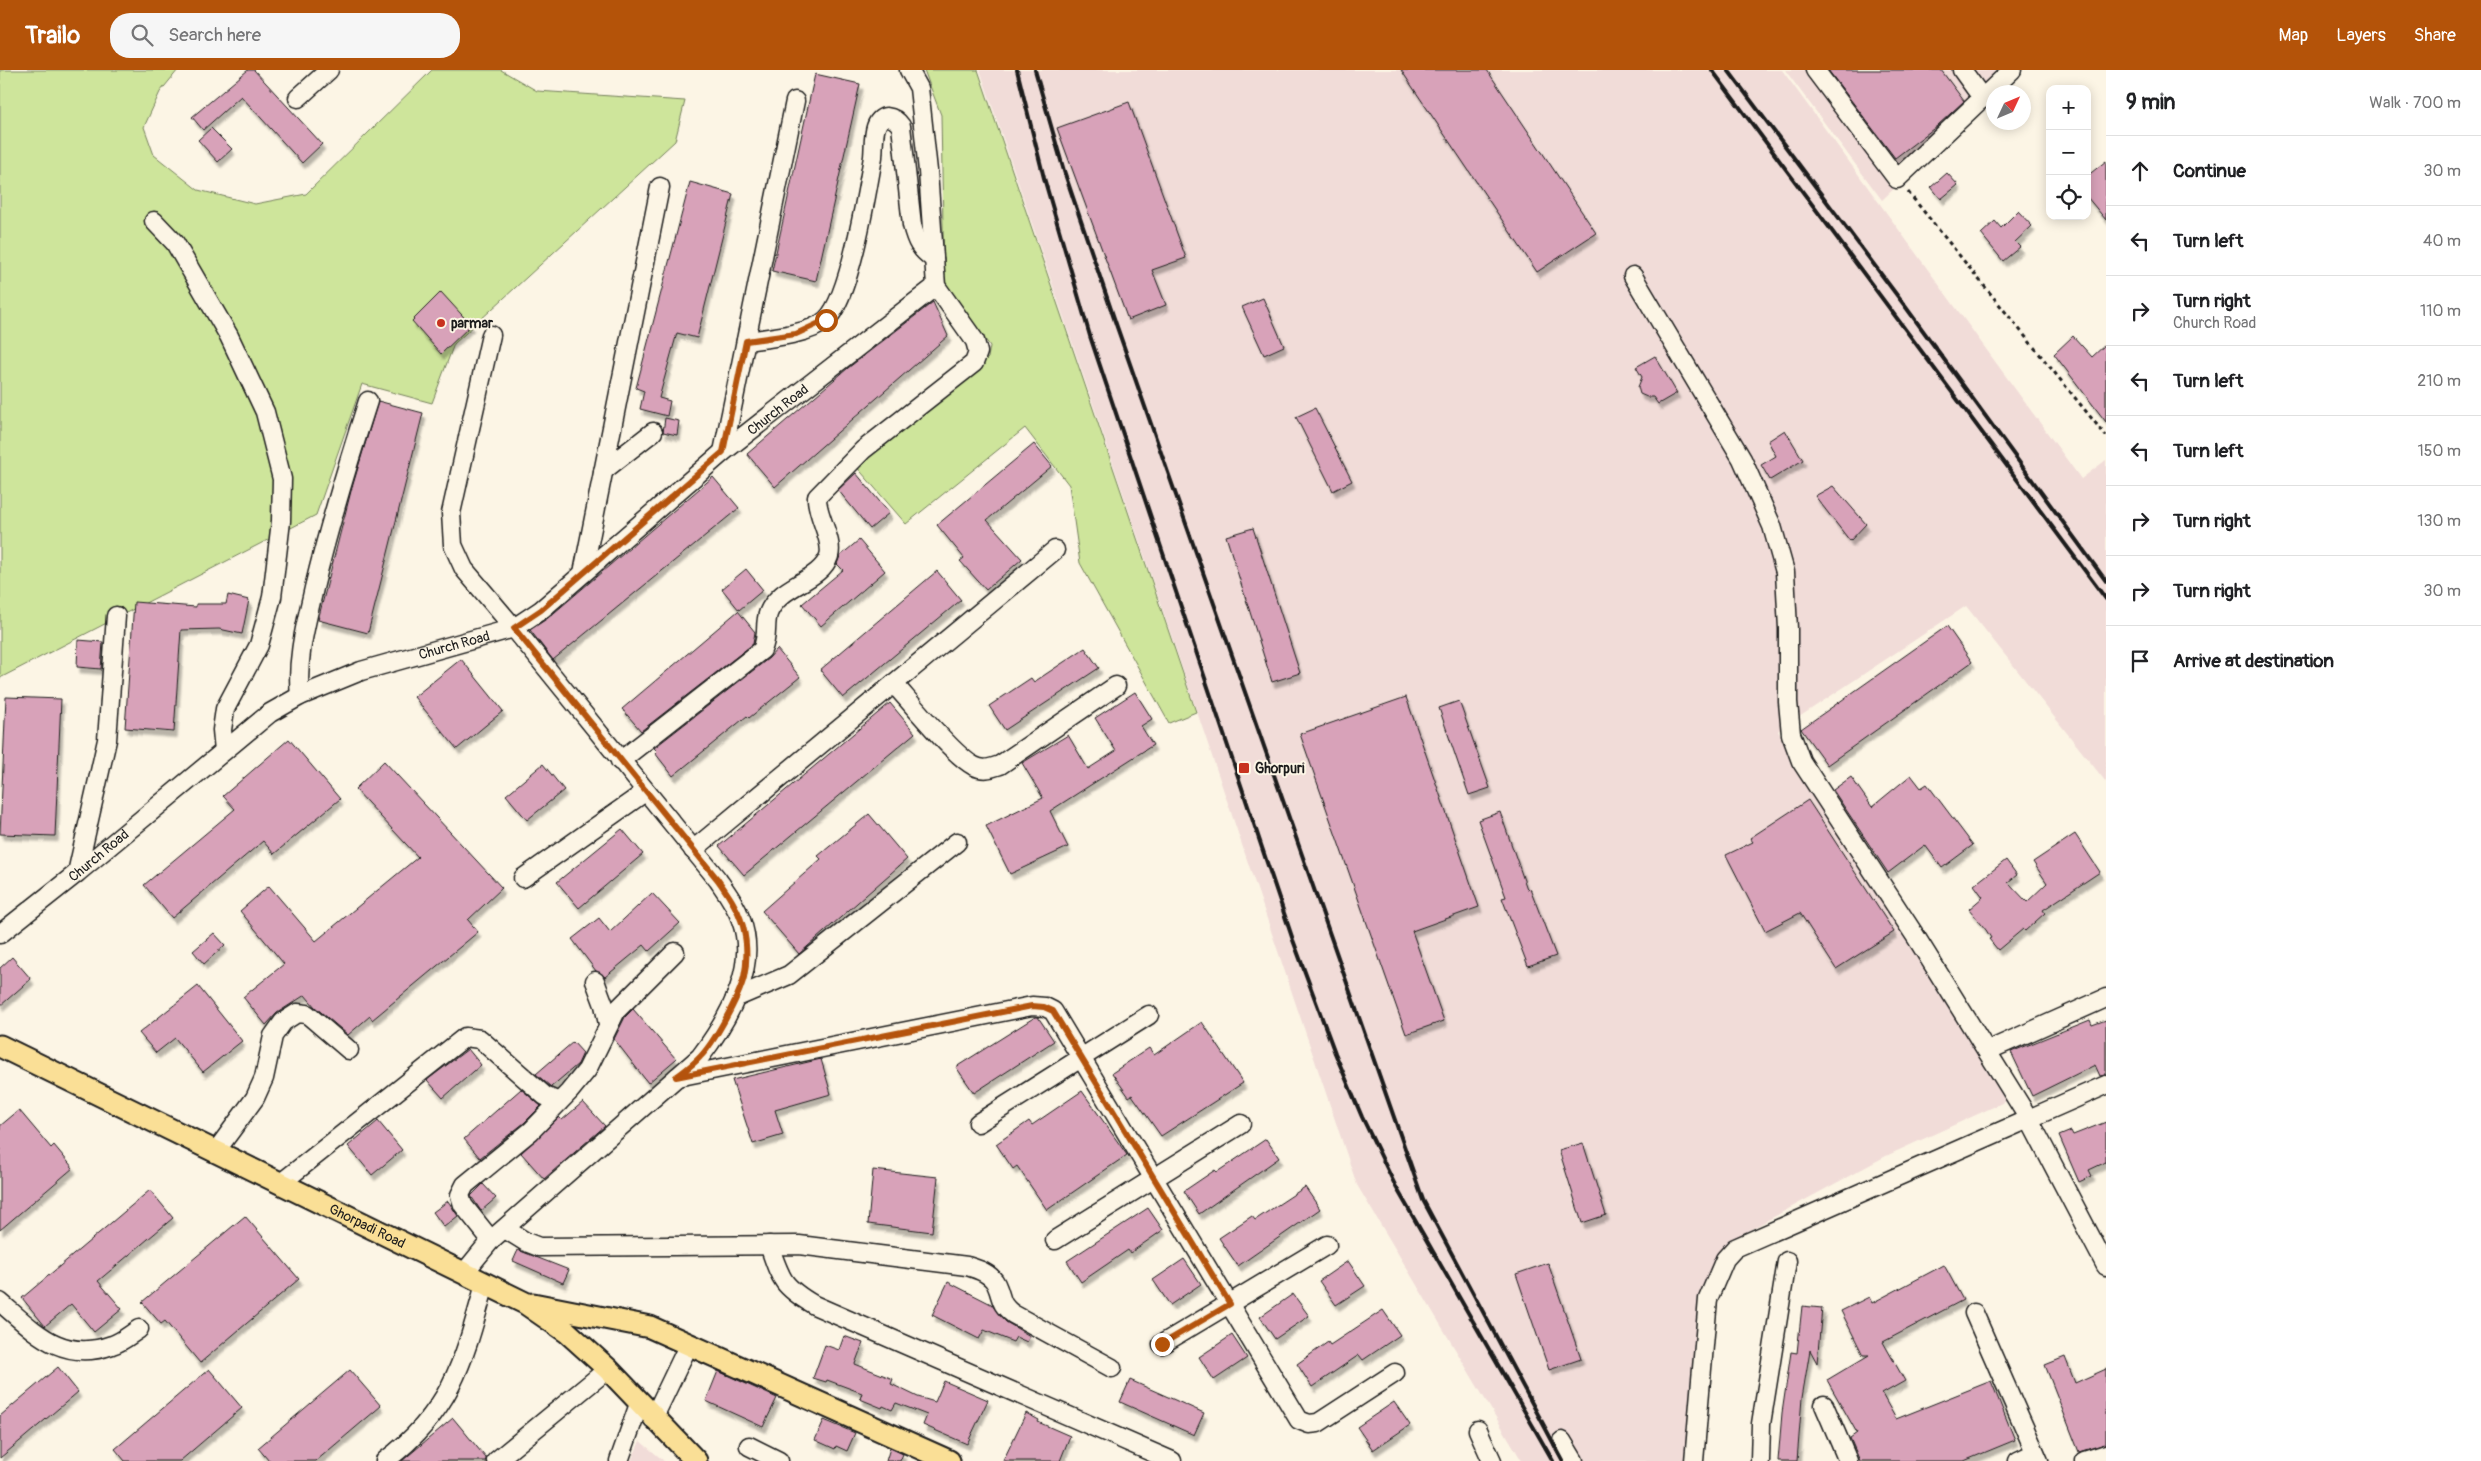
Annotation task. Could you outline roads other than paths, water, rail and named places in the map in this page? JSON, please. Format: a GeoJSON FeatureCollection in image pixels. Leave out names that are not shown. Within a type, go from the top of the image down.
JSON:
{"type":"FeatureCollection","features":[{"type":"Feature","properties":{"kind":"main road","name":"Ghorpadi Road"},"geometry":{"type":"LineString","coordinates":[[0,1046],[525,1303],[567,1332],[608,1369],[646,1412],[696,1461]]}},
{"type":"Feature","properties":{"kind":"main road"},"geometry":{"type":"LineString","coordinates":[[525,1303],[650,1327],[949,1461]]}},
{"type":"Feature","properties":{"kind":"street"},"geometry":{"type":"LineString","coordinates":[[298,98],[329,70]]}},
{"type":"Feature","properties":{"kind":"street"},"geometry":{"type":"LineString","coordinates":[[620,761],[762,650],[766,640],[765,624],[768,611],[782,595],[824,565],[829,555],[828,542],[816,507],[817,496],[863,450],[974,363],[978,352],[975,341],[936,286],[919,88],[909,70]]}},
{"type":"Feature","properties":{"kind":"street"},"geometry":{"type":"LineString","coordinates":[[1815,70],[1897,179],[2012,70]]}},
{"type":"Feature","properties":{"kind":"street"},"geometry":{"type":"LineString","coordinates":[[1962,70],[1983,99]]}},
{"type":"Feature","properties":{"kind":"street"},"geometry":{"type":"LineString","coordinates":[[723,452],[795,101]]}},
{"type":"Feature","properties":{"kind":"street"},"geometry":{"type":"LineString","coordinates":[[746,341],[796,334],[826,320],[844,293],[864,202],[876,127],[881,119],[888,116],[896,118],[901,126],[912,225],[916,240],[923,252],[934,259]]}},
{"type":"Feature","properties":{"kind":"street"},"geometry":{"type":"LineString","coordinates":[[582,573],[660,187]]}},
{"type":"Feature","properties":{"kind":"street"},"geometry":{"type":"LineString","coordinates":[[154,221],[175,243],[229,336],[265,412],[282,479],[281,521],[272,597],[260,645],[225,709],[222,730],[224,751]]}},
{"type":"Feature","properties":{"kind":"street"},"geometry":{"type":"LineString","coordinates":[[1633,276],[1742,459],[1772,526],[1785,572],[1791,734],[1801,761],[1911,929],[2029,1119],[2106,1266]]}},
{"type":"Feature","properties":{"kind":"street","name":"Church Road"},"geometry":{"type":"LineString","coordinates":[[0,934],[77,873],[270,713],[300,696],[360,671],[514,628],[541,610],[723,452],[936,286]]}},
{"type":"Feature","properties":{"kind":"street"},"geometry":{"type":"LineString","coordinates":[[464,1273],[498,1235],[704,1052],[736,998],[744,976],[746,940],[742,921],[735,906],[693,850],[464,569],[454,545],[451,513],[491,335]]}},
{"type":"Feature","properties":{"kind":"street"},"geometry":{"type":"LineString","coordinates":[[300,696],[298,674],[308,612],[328,528],[368,401]]}},
{"type":"Feature","properties":{"kind":"street"},"geometry":{"type":"LineString","coordinates":[[603,472],[653,432]]}},
{"type":"Feature","properties":{"kind":"street"},"geometry":{"type":"LineString","coordinates":[[693,850],[1055,550]]}},
{"type":"Feature","properties":{"kind":"street"},"geometry":{"type":"LineString","coordinates":[[77,873],[107,740],[116,616]]}},
{"type":"Feature","properties":{"kind":"street"},"geometry":{"type":"LineString","coordinates":[[894,684],[955,751],[974,766],[988,770],[1000,765],[1116,686]]}},
{"type":"Feature","properties":{"kind":"street"},"geometry":{"type":"LineString","coordinates":[[523,878],[645,792]]}},
{"type":"Feature","properties":{"kind":"street"},"geometry":{"type":"LineString","coordinates":[[736,998],[789,975],[957,842]]}},
{"type":"Feature","properties":{"kind":"street"},"geometry":{"type":"LineString","coordinates":[[675,952],[626,999],[608,1024],[587,1070],[559,1102],[531,1131],[466,1185],[460,1194],[464,1205],[498,1235],[547,1247],[799,1245],[967,1266],[978,1269],[989,1276],[996,1284],[1000,1299],[1008,1310],[1112,1368]]}},
{"type":"Feature","properties":{"kind":"street"},"geometry":{"type":"LineString","coordinates":[[595,981],[604,1005],[608,1024]]}},
{"type":"Feature","properties":{"kind":"street"},"geometry":{"type":"LineString","coordinates":[[1987,1051],[2106,998]]}},
{"type":"Feature","properties":{"kind":"street"},"geometry":{"type":"LineString","coordinates":[[676,1077],[1032,1006],[1044,1007],[1053,1011],[1299,1420],[1309,1424],[1318,1423],[1395,1373]]}},
{"type":"Feature","properties":{"kind":"street"},"geometry":{"type":"LineString","coordinates":[[216,1151],[255,1098],[264,1078],[273,1036],[283,1022],[297,1013],[307,1014],[349,1050]]}},
{"type":"Feature","properties":{"kind":"street"},"geometry":{"type":"LineString","coordinates":[[978,1123],[1149,1015]]}},
{"type":"Feature","properties":{"kind":"street"},"geometry":{"type":"LineString","coordinates":[[281,1183],[465,1037],[480,1039],[545,1096],[559,1102]]}},
{"type":"Feature","properties":{"kind":"street"},"geometry":{"type":"LineString","coordinates":[[1694,1461],[1708,1299],[1725,1259],[1735,1248],[2106,1085]]}},
{"type":"Feature","properties":{"kind":"street"},"geometry":{"type":"LineString","coordinates":[[1055,1240],[1241,1124]]}},
{"type":"Feature","properties":{"kind":"street"},"geometry":{"type":"LineString","coordinates":[[769,1245],[782,1280],[794,1293],[814,1305],[1172,1461]]}},
{"type":"Feature","properties":{"kind":"street"},"geometry":{"type":"LineString","coordinates":[[1162,1344],[1327,1245]]}},
{"type":"Feature","properties":{"kind":"street"},"geometry":{"type":"LineString","coordinates":[[1760,1461],[1761,1424],[1787,1261]]}},
{"type":"Feature","properties":{"kind":"street"},"geometry":{"type":"LineString","coordinates":[[386,1461],[421,1428],[454,1382],[464,1357],[486,1284]]}},
{"type":"Feature","properties":{"kind":"street"},"geometry":{"type":"LineString","coordinates":[[0,1302],[28,1326],[59,1348],[85,1352],[114,1345],[139,1329]]}},
{"type":"Feature","properties":{"kind":"street"},"geometry":{"type":"LineString","coordinates":[[1974,1313],[2037,1457],[2018,1461]]}},
{"type":"Feature","properties":{"kind":"street"},"geometry":{"type":"LineString","coordinates":[[619,1461],[646,1412],[689,1344]]}},
{"type":"Feature","properties":{"kind":"street"},"geometry":{"type":"LineString","coordinates":[[496,1461],[608,1369]]}},
{"type":"Feature","properties":{"kind":"street"},"geometry":{"type":"LineString","coordinates":[[1824,1405],[1848,1461]]}},
{"type":"Feature","properties":{"kind":"street"},"geometry":{"type":"LineString","coordinates":[[1478,1430],[1492,1461]]}},
{"type":"Feature","properties":{"kind":"street"},"geometry":{"type":"LineString","coordinates":[[1562,1441],[1574,1461]]}},
{"type":"Feature","properties":{"kind":"street"},"geometry":{"type":"LineString","coordinates":[[749,1446],[779,1461]]}},
{"type":"Feature","properties":{"kind":"street"},"geometry":{"type":"LineString","coordinates":[[2084,1461],[2106,1454]]}},
{"type":"Feature","properties":{"kind":"railway"},"geometry":{"type":"LineString","coordinates":[[1017,70],[1044,178],[1090,336],[1293,940],[1335,1053],[1362,1117],[1396,1187],[1553,1461]]}},
{"type":"Feature","properties":{"kind":"railway"},"geometry":{"type":"LineString","coordinates":[[1035,70],[1064,171],[1117,327],[1423,1200],[1563,1461]]}},
{"type":"Feature","properties":{"kind":"railway"},"geometry":{"type":"LineString","coordinates":[[1712,70],[2106,599]]}},
{"type":"Feature","properties":{"kind":"railway"},"geometry":{"type":"LineString","coordinates":[[1728,70],[1905,306],[2106,581]]}},
{"type":"Feature","properties":{"kind":"place","name":"parmar"},"geometry":{"type":"Point","coordinates":[441,323]}},
{"type":"Feature","properties":{"kind":"place","name":"Ghorpuri"},"geometry":{"type":"Point","coordinates":[1244,768]}}]}
